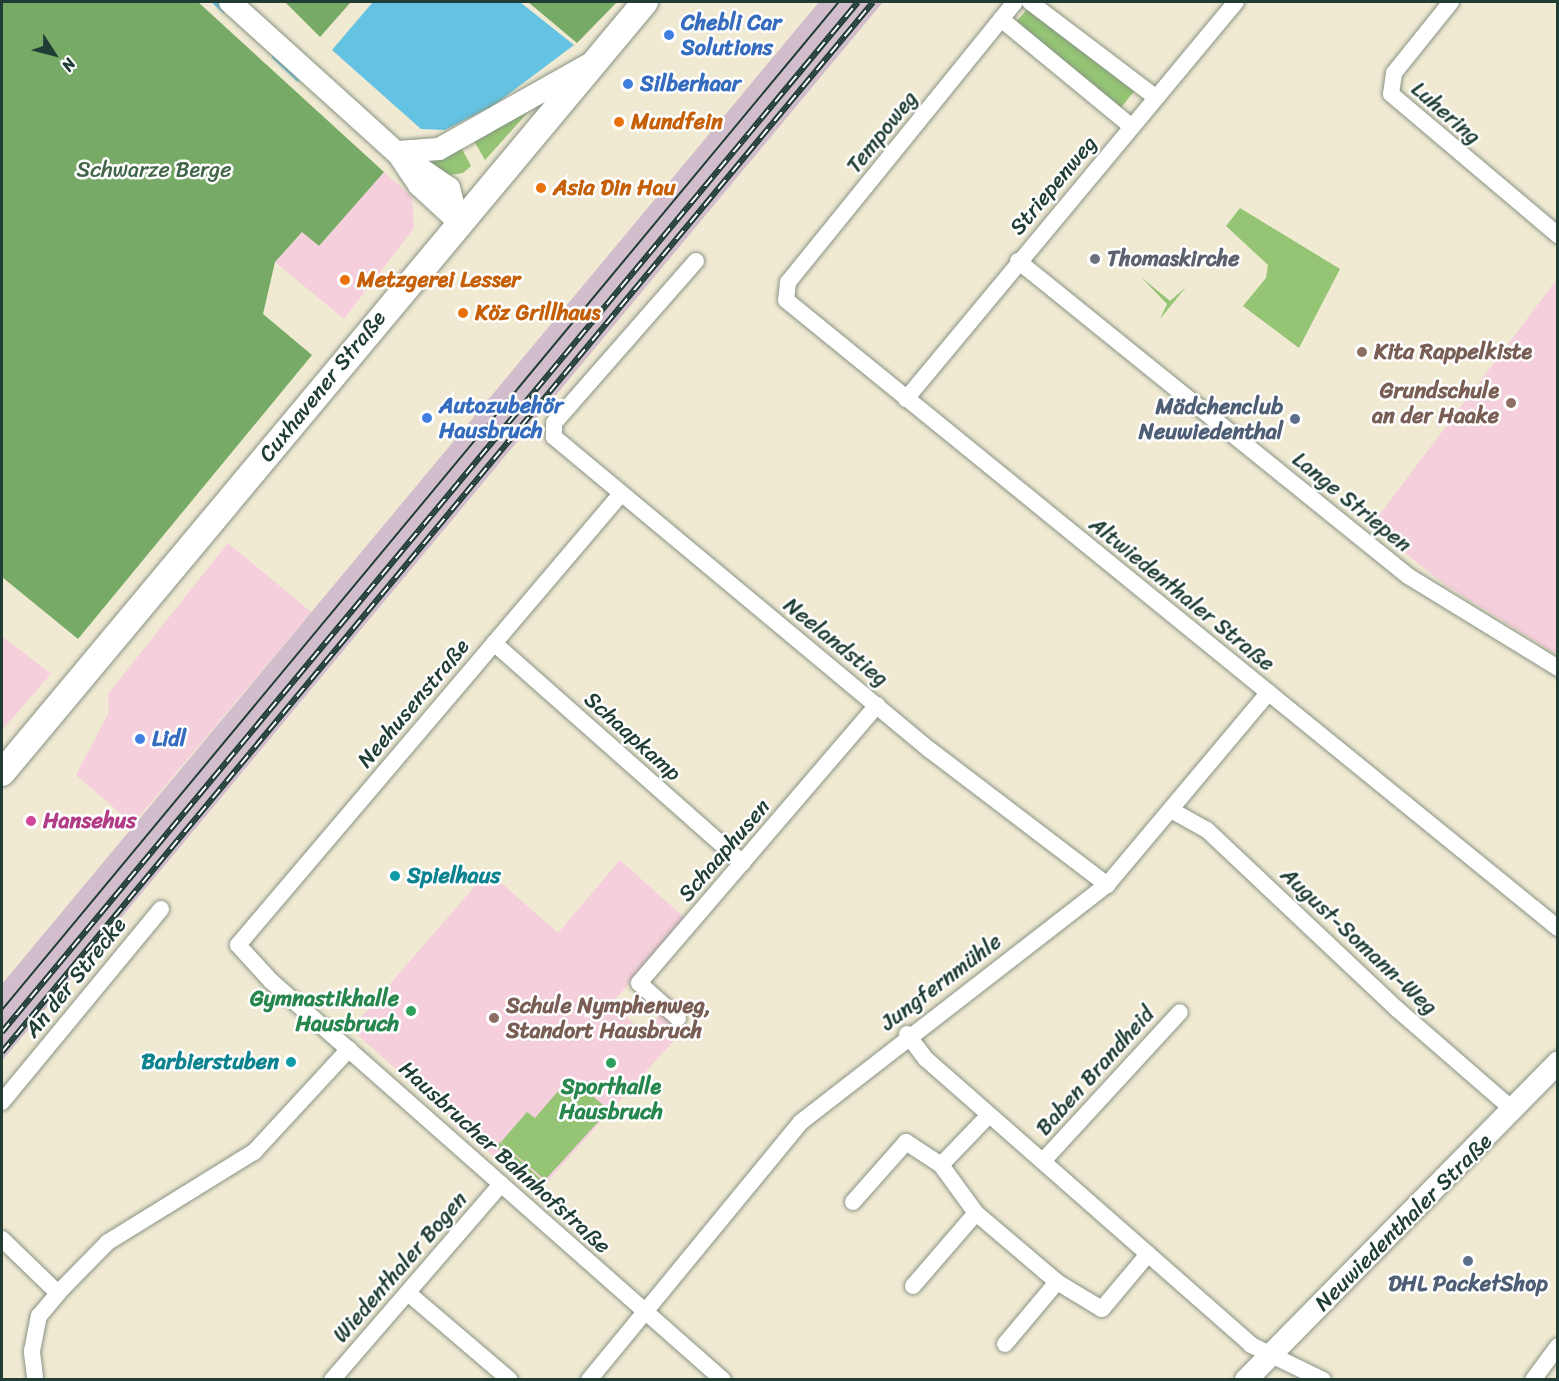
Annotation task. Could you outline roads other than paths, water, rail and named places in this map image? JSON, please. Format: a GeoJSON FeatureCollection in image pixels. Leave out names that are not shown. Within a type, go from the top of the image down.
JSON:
{"type":"FeatureCollection","features":[{"type":"Feature","properties":{"kind":"main road"},"geometry":{"type":"LineString","coordinates":[[230,2],[396,152],[453,192],[458,221]]}},
{"type":"Feature","properties":{"kind":"main road","name":"Cuxhavener Straße"},"geometry":{"type":"LineString","coordinates":[[2,772],[458,221],[645,2]]}},
{"type":"Feature","properties":{"kind":"main road"},"geometry":{"type":"LineString","coordinates":[[396,152],[439,149],[595,60]]}},
{"type":"Feature","properties":{"kind":"main road","name":"Neuwiedenthaler Straße"},"geometry":{"type":"LineString","coordinates":[[1246,1380],[1557,1063]]}},
{"type":"Feature","properties":{"kind":"street","name":"Tempoweg"},"geometry":{"type":"LineString","coordinates":[[784,291],[1015,2]]}},
{"type":"Feature","properties":{"kind":"street"},"geometry":{"type":"LineString","coordinates":[[1030,2],[1155,97]]}},
{"type":"Feature","properties":{"kind":"street","name":"Striepenweg"},"geometry":{"type":"LineString","coordinates":[[906,399],[1018,261],[1236,2]]}},
{"type":"Feature","properties":{"kind":"street","name":"Luhering"},"geometry":{"type":"LineString","coordinates":[[1448,3],[1394,73],[1391,94],[1557,235]]}},
{"type":"Feature","properties":{"kind":"street"},"geometry":{"type":"LineString","coordinates":[[1001,19],[1131,126]]}},
{"type":"Feature","properties":{"kind":"street","name":"Neelandstieg"},"geometry":{"type":"LineString","coordinates":[[696,261],[554,423],[558,443],[877,705],[1107,885]]}},
{"type":"Feature","properties":{"kind":"street","name":"Lange Striepen"},"geometry":{"type":"LineString","coordinates":[[1018,261],[1408,576],[1557,668]]}},
{"type":"Feature","properties":{"kind":"street","name":"Altwiedenthaler Straße"},"geometry":{"type":"LineString","coordinates":[[784,291],[793,309],[1557,928]]}},
{"type":"Feature","properties":{"kind":"street","name":"Neehusenstraße"},"geometry":{"type":"LineString","coordinates":[[238,940],[620,495]]}},
{"type":"Feature","properties":{"kind":"street","name":"Schaapkamp"},"geometry":{"type":"LineString","coordinates":[[494,643],[743,863]]}},
{"type":"Feature","properties":{"kind":"street","name":"Jungfernmühle"},"geometry":{"type":"LineString","coordinates":[[589,1380],[644,1310],[801,1122],[907,1035],[1107,885],[1268,693]]}},
{"type":"Feature","properties":{"kind":"street","name":"Schaaphusen"},"geometry":{"type":"LineString","coordinates":[[678,1018],[639,983],[877,705]]}},
{"type":"Feature","properties":{"kind":"street","name":"August-Somann-Weg"},"geometry":{"type":"LineString","coordinates":[[1171,810],[1207,830],[1397,1009],[1513,1110]]}},
{"type":"Feature","properties":{"kind":"street","name":"An der Strecke"},"geometry":{"type":"LineString","coordinates":[[2,1102],[161,909]]}},
{"type":"Feature","properties":{"kind":"street","name":"Hausbrucher Bahnhofstraße"},"geometry":{"type":"LineString","coordinates":[[238,940],[242,955],[723,1380]]}},
{"type":"Feature","properties":{"kind":"street","name":"Baben Brandheid"},"geometry":{"type":"LineString","coordinates":[[1043,1161],[1180,1012]]}},
{"type":"Feature","properties":{"kind":"street","name":"Baben Brandheid"},"geometry":{"type":"LineString","coordinates":[[907,1035],[989,1115],[1269,1357],[1323,1380]]}},
{"type":"Feature","properties":{"kind":"street"},"geometry":{"type":"LineString","coordinates":[[36,1379],[32,1351],[39,1316],[58,1293],[108,1242],[254,1152],[349,1049]]}},
{"type":"Feature","properties":{"kind":"street"},"geometry":{"type":"LineString","coordinates":[[941,1165],[989,1115]]}},
{"type":"Feature","properties":{"kind":"street"},"geometry":{"type":"LineString","coordinates":[[853,1203],[906,1142],[941,1165],[976,1214],[1057,1282],[1102,1308],[1148,1254]]}},
{"type":"Feature","properties":{"kind":"street","name":"Wiedenthaler Bogen"},"geometry":{"type":"LineString","coordinates":[[332,1380],[501,1185]]}},
{"type":"Feature","properties":{"kind":"street"},"geometry":{"type":"LineString","coordinates":[[914,1286],[976,1214]]}},
{"type":"Feature","properties":{"kind":"street"},"geometry":{"type":"LineString","coordinates":[[2,1239],[58,1293]]}},
{"type":"Feature","properties":{"kind":"street"},"geometry":{"type":"LineString","coordinates":[[1005,1344],[1057,1282]]}},
{"type":"Feature","properties":{"kind":"street"},"geometry":{"type":"LineString","coordinates":[[408,1293],[510,1380]]}},
{"type":"Feature","properties":{"kind":"street"},"geometry":{"type":"LineString","coordinates":[[1533,1380],[1557,1346]]}},
{"type":"Feature","properties":{"kind":"water"},"geometry":{"type":"Polygon","coordinates":[[[373,2],[520,2],[574,45],[494,105],[445,130],[421,129],[332,50],[373,2]]]}},
{"type":"Feature","properties":{"kind":"waterway"},"geometry":{"type":"LineString","coordinates":[[214,2],[224,11]]}},
{"type":"Feature","properties":{"kind":"waterway"},"geometry":{"type":"LineString","coordinates":[[274,57],[298,79]]}},
{"type":"Feature","properties":{"kind":"tram line"},"geometry":{"type":"LineString","coordinates":[[2,1010],[839,2]]}},
{"type":"Feature","properties":{"kind":"railway"},"geometry":{"type":"LineString","coordinates":[[2,1032],[858,2]]}},
{"type":"Feature","properties":{"kind":"railway"},"geometry":{"type":"LineString","coordinates":[[2,1052],[873,2]]}},
{"type":"Feature","properties":{"kind":"place","name":"Chebli Car Solutions"},"geometry":{"type":"Point","coordinates":[669,35]}},
{"type":"Feature","properties":{"kind":"place","name":"Silberhaar"},"geometry":{"type":"Point","coordinates":[628,84]}},
{"type":"Feature","properties":{"kind":"place","name":"Mundfein"},"geometry":{"type":"Point","coordinates":[619,122]}},
{"type":"Feature","properties":{"kind":"place","name":"Asia Din Hau"},"geometry":{"type":"Point","coordinates":[541,188]}},
{"type":"Feature","properties":{"kind":"place","name":"Thomaskirche"},"geometry":{"type":"Point","coordinates":[1095,259]}},
{"type":"Feature","properties":{"kind":"place","name":"Metzgerei Lesser"},"geometry":{"type":"Point","coordinates":[345,280]}},
{"type":"Feature","properties":{"kind":"place","name":"Köz Grillhaus"},"geometry":{"type":"Point","coordinates":[463,313]}},
{"type":"Feature","properties":{"kind":"place","name":"Kita Rappelkiste"},"geometry":{"type":"Point","coordinates":[1362,352]}},
{"type":"Feature","properties":{"kind":"place","name":"Grundschule an der Haake"},"geometry":{"type":"Point","coordinates":[1511,403]}},
{"type":"Feature","properties":{"kind":"place","name":"Autozubehör Hausbruch"},"geometry":{"type":"Point","coordinates":[427,418]}},
{"type":"Feature","properties":{"kind":"place","name":"Mädchenclub Neuwiedenthal"},"geometry":{"type":"Point","coordinates":[1295,419]}},
{"type":"Feature","properties":{"kind":"place","name":"Lidl"},"geometry":{"type":"Point","coordinates":[140,739]}},
{"type":"Feature","properties":{"kind":"place","name":"Hansehus"},"geometry":{"type":"Point","coordinates":[31,821]}},
{"type":"Feature","properties":{"kind":"place","name":"Spielhaus"},"geometry":{"type":"Point","coordinates":[395,876]}},
{"type":"Feature","properties":{"kind":"place","name":"Gymnastikhalle Hausbruch"},"geometry":{"type":"Point","coordinates":[411,1011]}},
{"type":"Feature","properties":{"kind":"place","name":"Schule Nymphenweg, Standort Hausbruch"},"geometry":{"type":"Point","coordinates":[494,1018]}},
{"type":"Feature","properties":{"kind":"place","name":"Barbierstuben"},"geometry":{"type":"Point","coordinates":[291,1062]}},
{"type":"Feature","properties":{"kind":"place","name":"Sporthalle Hausbruch"},"geometry":{"type":"Point","coordinates":[611,1063]}},
{"type":"Feature","properties":{"kind":"place","name":"DHL PacketShop"},"geometry":{"type":"Point","coordinates":[1468,1261]}},
{"type":"Feature","properties":{"kind":"park label","name":"Schwarze Berge"},"geometry":{"type":"Point","coordinates":[154,170]}}]}
